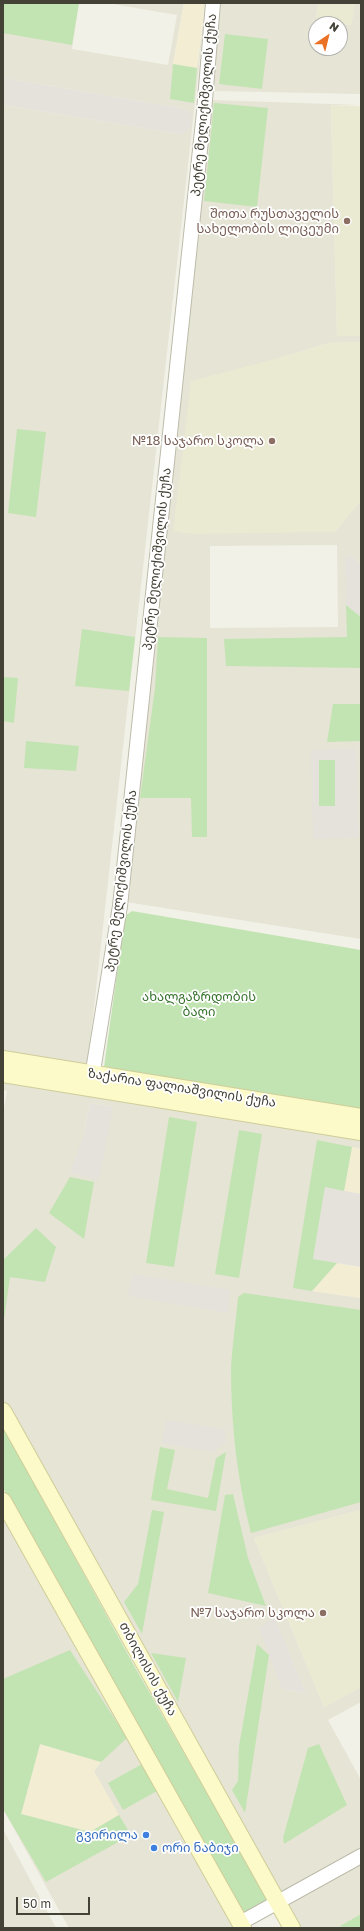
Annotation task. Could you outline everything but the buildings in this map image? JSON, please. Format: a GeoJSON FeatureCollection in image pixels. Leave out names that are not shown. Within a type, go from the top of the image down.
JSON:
{"type":"FeatureCollection","features":[{"type":"Feature","properties":{"kind":"main road","name":"ზაქარია ფალიაშვილის ქუჩა"},"geometry":{"type":"LineString","coordinates":[[3,1059],[91,1081],[361,1132]]}},
{"type":"Feature","properties":{"kind":"main road","name":"ზაქარია ფალიაშვილის ქუჩა"},"geometry":{"type":"LineString","coordinates":[[3,1074],[91,1081],[361,1117]]}},
{"type":"Feature","properties":{"kind":"main road","name":"თბილისის ქუჩა"},"geometry":{"type":"LineString","coordinates":[[3,1411],[292,1928]]}},
{"type":"Feature","properties":{"kind":"main road"},"geometry":{"type":"LineString","coordinates":[[3,1501],[241,1925]]}},
{"type":"Feature","properties":{"kind":"street","name":"პეტრე მელიქიშვილის ქუჩა"},"geometry":{"type":"LineString","coordinates":[[91,1081],[120,906],[204,112],[213,3]]}},
{"type":"Feature","properties":{"kind":"street"},"geometry":{"type":"LineString","coordinates":[[241,1925],[278,1902],[361,1856]]}},
{"type":"Feature","properties":{"kind":"shaded area"},"geometry":{"type":"Polygon","coordinates":[[[3,3],[79,3],[72,49],[168,65],[177,15],[107,3],[184,3],[173,64],[197,68],[206,3],[87,1070],[3,1056],[3,105],[181,134],[180,108],[3,78],[3,3]]]}},
{"type":"Feature","properties":{"kind":"shaded area"},"geometry":{"type":"Polygon","coordinates":[[[184,3],[205,3],[197,68],[173,64],[184,3]]]}},
{"type":"Feature","properties":{"kind":"shaded area"},"geometry":{"type":"Polygon","coordinates":[[[221,3],[318,3],[316,16],[308,16],[308,56],[348,56],[348,24],[351,25],[355,3],[361,3],[361,94],[215,91],[213,85],[221,3]]]}},
{"type":"Feature","properties":{"kind":"shaded area"},"geometry":{"type":"Polygon","coordinates":[[[318,3],[355,3],[351,25],[348,24],[348,16],[316,16],[318,3]]]}},
{"type":"Feature","properties":{"kind":"shaded area"},"geometry":{"type":"Polygon","coordinates":[[[3,78],[180,108],[192,113],[190,130],[181,134],[3,105],[3,78]]]}},
{"type":"Feature","properties":{"kind":"shaded area"},"geometry":{"type":"Polygon","coordinates":[[[211,100],[361,105],[331,105],[337,335],[361,336],[361,342],[329,343],[279,358],[335,532],[361,500],[361,565],[352,556],[346,605],[361,617],[361,939],[126,902],[211,100]],[[337,545],[210,546],[210,628],[338,627],[337,545]]]}},
{"type":"Feature","properties":{"kind":"shaded area","name":"შოთა რუსთაველის სახელობის ლიცეუმი"},"geometry":{"type":"Polygon","coordinates":[[[331,105],[361,106],[361,336],[337,336],[331,105]]]}},
{"type":"Feature","properties":{"kind":"shaded area","name":"№18 საჯარო სკოლა"},"geometry":{"type":"Polygon","coordinates":[[[361,342],[361,500],[335,532],[192,534],[173,531],[191,381],[329,343],[361,342]]]}},
{"type":"Feature","properties":{"kind":"shaded area"},"geometry":{"type":"Polygon","coordinates":[[[352,556],[361,565],[361,617],[346,605],[345,557],[352,556]]]}},
{"type":"Feature","properties":{"kind":"shaded area"},"geometry":{"type":"Polygon","coordinates":[[[356,748],[359,838],[313,839],[311,750],[356,748]]]}},
{"type":"Feature","properties":{"kind":"shaded area"},"geometry":{"type":"Polygon","coordinates":[[[3,1079],[361,1137],[361,1149],[352,1147],[344,1191],[325,1187],[313,1259],[337,1263],[313,1291],[361,1298],[361,1510],[254,1538],[324,1707],[361,1687],[361,1702],[328,1720],[361,1780],[361,1852],[281,1896],[274,1894],[3,1403],[3,1114],[7,1091],[3,1090],[3,1079]],[[90,1103],[83,1137],[113,1107],[90,1103]],[[274,1618],[282,1689],[306,1693],[274,1618]]]}},
{"type":"Feature","properties":{"kind":"shaded area"},"geometry":{"type":"Polygon","coordinates":[[[90,1103],[113,1107],[99,1180],[70,1173],[83,1137],[90,1103]]]}},
{"type":"Feature","properties":{"kind":"shaded area"},"geometry":{"type":"Polygon","coordinates":[[[352,1147],[361,1149],[361,1194],[344,1191],[352,1147]]]}},
{"type":"Feature","properties":{"kind":"shaded area"},"geometry":{"type":"Polygon","coordinates":[[[325,1187],[361,1194],[361,1267],[313,1259],[325,1187]]]}},
{"type":"Feature","properties":{"kind":"shaded area"},"geometry":{"type":"Polygon","coordinates":[[[337,1263],[361,1267],[361,1298],[312,1291],[337,1263]]]}},
{"type":"Feature","properties":{"kind":"shaded area"},"geometry":{"type":"Polygon","coordinates":[[[132,1274],[230,1290],[228,1313],[128,1296],[132,1274]]]}},
{"type":"Feature","properties":{"kind":"shaded area"},"geometry":{"type":"Polygon","coordinates":[[[166,1420],[225,1429],[226,1442],[212,1452],[162,1443],[166,1420]]]}},
{"type":"Feature","properties":{"kind":"shaded area","name":"№7 საჯარო სკოლა"},"geometry":{"type":"Polygon","coordinates":[[[361,1510],[361,1687],[324,1707],[254,1538],[361,1510]]]}},
{"type":"Feature","properties":{"kind":"shaded area"},"geometry":{"type":"Polygon","coordinates":[[[3,1513],[234,1928],[69,1928],[3,1809],[3,1513]],[[40,1744],[94,1771],[100,1763],[40,1744]]]}},
{"type":"Feature","properties":{"kind":"shaded area"},"geometry":{"type":"Polygon","coordinates":[[[274,1617],[306,1693],[282,1689],[259,1628],[274,1617]]]}},
{"type":"Feature","properties":{"kind":"shaded area"},"geometry":{"type":"Polygon","coordinates":[[[40,1744],[101,1762],[94,1771],[119,1815],[90,1832],[21,1814],[40,1744]]]}},
{"type":"Feature","properties":{"kind":"shaded area"},"geometry":{"type":"Polygon","coordinates":[[[3,1829],[56,1928],[3,1928],[3,1829]]]}},
{"type":"Feature","properties":{"kind":"shaded area"},"geometry":{"type":"Polygon","coordinates":[[[361,1862],[361,1914],[341,1926],[342,1928],[294,1928],[285,1910],[288,1902],[361,1862]]]}},
{"type":"Feature","properties":{"kind":"green space"},"geometry":{"type":"Polygon","coordinates":[[[3,3],[79,3],[72,45],[3,33],[3,3]]]}},
{"type":"Feature","properties":{"kind":"green space"},"geometry":{"type":"Polygon","coordinates":[[[225,34],[268,39],[262,89],[219,84],[225,34]]]}},
{"type":"Feature","properties":{"kind":"green space"},"geometry":{"type":"Polygon","coordinates":[[[173,64],[197,68],[194,103],[170,99],[173,64]]]}},
{"type":"Feature","properties":{"kind":"green space"},"geometry":{"type":"Polygon","coordinates":[[[214,103],[268,108],[257,207],[204,201],[214,103]]]}},
{"type":"Feature","properties":{"kind":"green space"},"geometry":{"type":"Polygon","coordinates":[[[17,429],[46,432],[36,517],[8,513],[17,429]]]}},
{"type":"Feature","properties":{"kind":"green space"},"geometry":{"type":"Polygon","coordinates":[[[346,605],[361,617],[361,668],[226,666],[224,639],[347,637],[346,605]]]}},
{"type":"Feature","properties":{"kind":"green space"},"geometry":{"type":"Polygon","coordinates":[[[82,629],[135,637],[129,691],[75,686],[82,629]]]}},
{"type":"Feature","properties":{"kind":"green space"},"geometry":{"type":"Polygon","coordinates":[[[158,637],[207,638],[207,837],[192,837],[191,798],[140,798],[155,688],[158,637]]]}},
{"type":"Feature","properties":{"kind":"green space"},"geometry":{"type":"Polygon","coordinates":[[[3,677],[18,678],[14,723],[3,721],[3,677]]]}},
{"type":"Feature","properties":{"kind":"green space"},"geometry":{"type":"Polygon","coordinates":[[[333,704],[361,704],[360,741],[327,742],[333,704]]]}},
{"type":"Feature","properties":{"kind":"green space"},"geometry":{"type":"Polygon","coordinates":[[[26,741],[79,746],[76,771],[24,768],[26,741]]]}},
{"type":"Feature","properties":{"kind":"green space"},"geometry":{"type":"Polygon","coordinates":[[[319,760],[335,760],[335,806],[319,806],[319,760]]]}},
{"type":"Feature","properties":{"kind":"green space","name":"ახალგაზრდობის ბაღი"},"geometry":{"type":"Polygon","coordinates":[[[132,911],[361,950],[361,1113],[107,1071],[104,1067],[125,916],[132,911]]]}},
{"type":"Feature","properties":{"kind":"green space"},"geometry":{"type":"Polygon","coordinates":[[[169,1117],[197,1122],[174,1267],[146,1263],[169,1117]]]}},
{"type":"Feature","properties":{"kind":"green space"},"geometry":{"type":"Polygon","coordinates":[[[239,1130],[262,1134],[239,1278],[215,1274],[239,1130]]]}},
{"type":"Feature","properties":{"kind":"green space"},"geometry":{"type":"Polygon","coordinates":[[[317,1140],[352,1147],[344,1191],[325,1187],[313,1259],[337,1263],[312,1291],[293,1288],[317,1140]]]}},
{"type":"Feature","properties":{"kind":"green space"},"geometry":{"type":"Polygon","coordinates":[[[70,1177],[94,1182],[84,1239],[49,1213],[70,1177]]]}},
{"type":"Feature","properties":{"kind":"green space"},"geometry":{"type":"Polygon","coordinates":[[[36,1228],[56,1247],[45,1282],[10,1277],[3,1327],[3,1260],[36,1228]]]}},
{"type":"Feature","properties":{"kind":"green space"},"geometry":{"type":"Polygon","coordinates":[[[244,1293],[361,1310],[361,1502],[251,1533],[242,1493],[236,1452],[231,1390],[231,1370],[238,1297],[244,1293]]]}},
{"type":"Feature","properties":{"kind":"green space"},"geometry":{"type":"Polygon","coordinates":[[[3,1427],[136,1669],[269,1902],[242,1917],[3,1488],[3,1427]]]}},
{"type":"Feature","properties":{"kind":"green space"},"geometry":{"type":"Polygon","coordinates":[[[160,1447],[175,1450],[167,1489],[208,1498],[216,1458],[226,1452],[216,1511],[151,1500],[160,1447]]]}},
{"type":"Feature","properties":{"kind":"green space"},"geometry":{"type":"Polygon","coordinates":[[[233,1494],[248,1558],[266,1606],[208,1593],[225,1495],[233,1494]]]}},
{"type":"Feature","properties":{"kind":"green space"},"geometry":{"type":"Polygon","coordinates":[[[152,1510],[164,1512],[142,1634],[124,1602],[138,1584],[152,1510]]]}},
{"type":"Feature","properties":{"kind":"green space"},"geometry":{"type":"Polygon","coordinates":[[[257,1644],[269,1655],[245,1813],[232,1790],[238,1781],[239,1746],[257,1644]]]}},
{"type":"Feature","properties":{"kind":"green space"},"geometry":{"type":"Polygon","coordinates":[[[70,1650],[127,1738],[101,1762],[40,1744],[21,1814],[90,1832],[119,1815],[131,1835],[46,1882],[3,1809],[3,1679],[70,1650]]]}},
{"type":"Feature","properties":{"kind":"green space"},"geometry":{"type":"Polygon","coordinates":[[[151,1653],[186,1658],[178,1702],[151,1653]]]}},
{"type":"Feature","properties":{"kind":"green space"},"geometry":{"type":"Polygon","coordinates":[[[319,1744],[347,1805],[284,1844],[283,1838],[308,1748],[319,1744]]]}},
{"type":"Feature","properties":{"kind":"green space"},"geometry":{"type":"Polygon","coordinates":[[[142,1764],[157,1791],[123,1810],[108,1783],[142,1764]]]}},
{"type":"Feature","properties":{"kind":"green space"},"geometry":{"type":"Polygon","coordinates":[[[361,1914],[361,1928],[342,1928],[340,1926],[361,1914]]]}},
{"type":"Feature","properties":{"kind":"place","name":"შოთა რუსთაველის სახელობის ლიცეუმი"},"geometry":{"type":"Point","coordinates":[347,221]}},
{"type":"Feature","properties":{"kind":"place","name":"№18 საჯარო სკოლა"},"geometry":{"type":"Point","coordinates":[272,441]}},
{"type":"Feature","properties":{"kind":"place","name":"№7 საჯარო სკოლა"},"geometry":{"type":"Point","coordinates":[323,1613]}},
{"type":"Feature","properties":{"kind":"place","name":"გვირილა"},"geometry":{"type":"Point","coordinates":[146,1835]}},
{"type":"Feature","properties":{"kind":"place","name":"ორი ნაბიჯი"},"geometry":{"type":"Point","coordinates":[154,1848]}}]}
